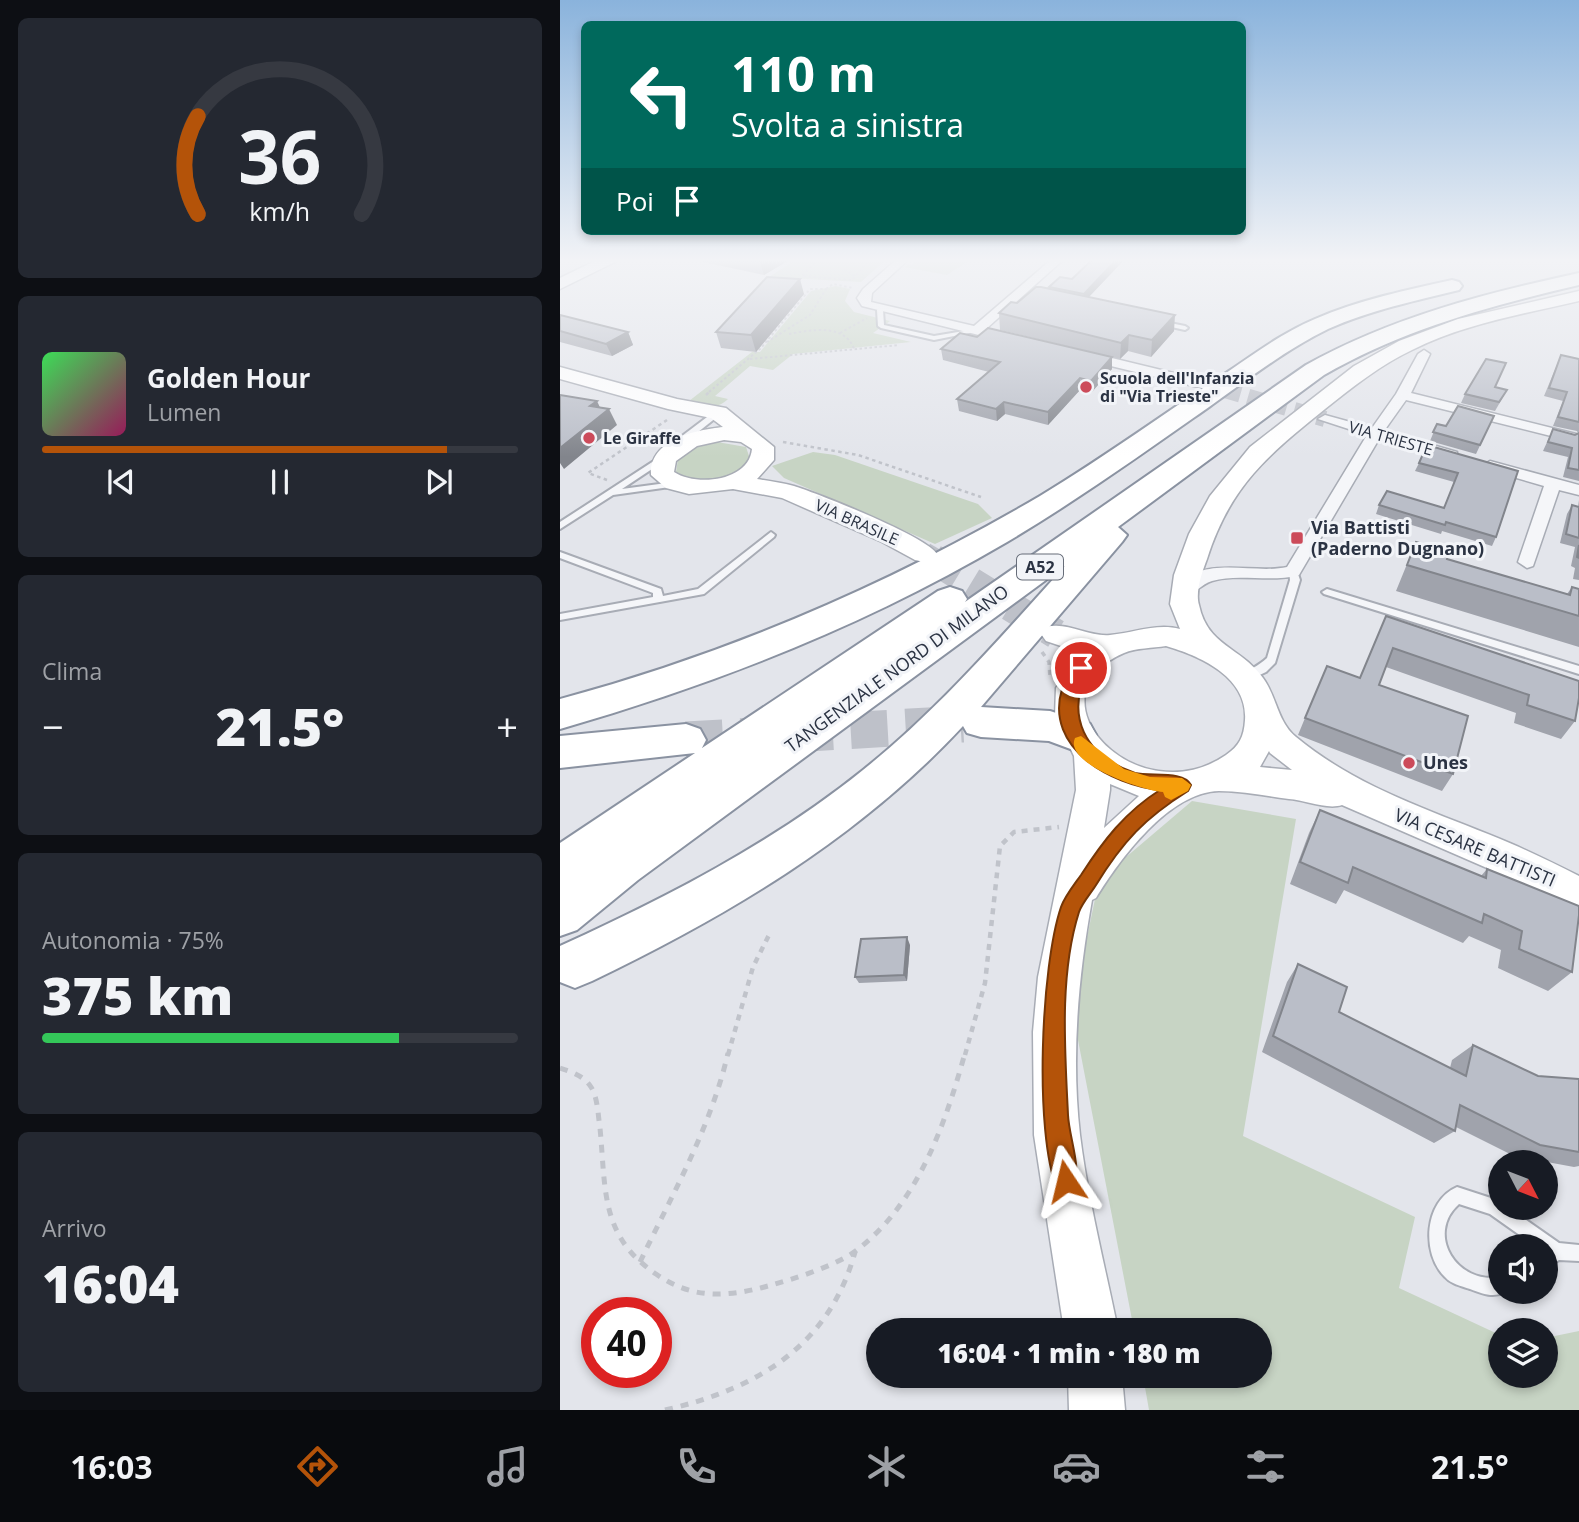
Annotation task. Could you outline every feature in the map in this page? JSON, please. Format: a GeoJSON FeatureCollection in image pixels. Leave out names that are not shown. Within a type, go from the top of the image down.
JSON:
{"type":"FeatureCollection","features":[{"type":"Feature","properties":{"kind":"highway"},"geometry":{"type":"LineString","coordinates":[[560,714],[674,682],[782,641],[934,568],[1014,523],[1306,332],[1325,325]]}},
{"type":"Feature","properties":{"kind":"highway","name":"TANGENZIALE NORD DI MILANO"},"geometry":{"type":"LineString","coordinates":[[560,868],[1304,355],[1359,325]]}},
{"type":"Feature","properties":{"kind":"highway","name":"TANGENZIALE NORD DI MILANO"},"geometry":{"type":"LineString","coordinates":[[560,914],[622,866],[1315,370],[1359,343],[1408,325]]}},
{"type":"Feature","properties":{"kind":"highway"},"geometry":{"type":"LineString","coordinates":[[575,964],[646,931],[723,889],[811,834],[878,782],[947,718],[1160,480]]}},
{"type":"Feature","properties":{"kind":"highway"},"geometry":{"type":"LineString","coordinates":[[560,698],[639,681],[782,641]]}},
{"type":"Feature","properties":{"kind":"highway"},"geometry":{"type":"LineString","coordinates":[[981,722],[1050,726],[1083,745]]}},
{"type":"Feature","properties":{"kind":"highway"},"geometry":{"type":"LineString","coordinates":[[560,752],[686,740]]}},
{"type":"Feature","properties":{"kind":"street"},"geometry":{"type":"LineString","coordinates":[[944,325],[1030,343]]}},
{"type":"Feature","properties":{"kind":"street"},"geometry":{"type":"LineString","coordinates":[[976,331],[985,325]]}},
{"type":"Feature","properties":{"kind":"street"},"geometry":{"type":"LineString","coordinates":[[1201,644],[1191,628],[1185,597],[1202,534],[1219,500],[1238,474],[1280,432],[1330,392],[1382,357],[1433,334],[1463,325]]}},
{"type":"Feature","properties":{"kind":"street"},"geometry":{"type":"LineString","coordinates":[[1068,352],[1210,386]]}},
{"type":"Feature","properties":{"kind":"street"},"geometry":{"type":"LineString","coordinates":[[1149,636],[1185,597],[1198,578],[1215,574],[1276,575],[1293,571],[1375,434],[1387,421],[1403,395],[1424,354]]}},
{"type":"Feature","properties":{"kind":"street","name":"VIA BRASILE"},"geometry":{"type":"LineString","coordinates":[[560,373],[718,413],[756,449],[788,492]]}},
{"type":"Feature","properties":{"kind":"street"},"geometry":{"type":"LineString","coordinates":[[1403,395],[1571,438]]}},
{"type":"Feature","properties":{"kind":"street"},"geometry":{"type":"LineString","coordinates":[[677,447],[714,434],[756,449],[732,482],[706,488],[675,484],[662,472],[687,426],[682,406]]}},
{"type":"Feature","properties":{"kind":"street","name":"VIA TRIESTE"},"geometry":{"type":"LineString","coordinates":[[1325,419],[1579,490]]}},
{"type":"Feature","properties":{"kind":"street","name":"VIA BRASILE"},"geometry":{"type":"LineString","coordinates":[[732,482],[788,492],[891,536],[924,554]]}},
{"type":"Feature","properties":{"kind":"street"},"geometry":{"type":"LineString","coordinates":[[1527,562],[1553,484]]}},
{"type":"Feature","properties":{"kind":"street"},"geometry":{"type":"LineString","coordinates":[[1075,678],[1068,653],[1056,635],[1073,641],[1111,646]]}},
{"type":"Feature","properties":{"kind":"street"},"geometry":{"type":"LineString","coordinates":[[1083,745],[1112,770],[1134,780],[1182,785],[1218,777],[1248,755],[1261,732],[1263,718],[1259,697],[1247,676],[1228,658],[1201,644],[1181,638],[1149,636],[1111,646],[1091,658],[1075,678],[1069,696],[1068,712],[1083,745],[1093,790],[1058,977],[1054,1032],[1055,1093],[1057,1135],[1089,1318]]}},
{"type":"Feature","properties":{"kind":"street","name":"VIA CESARE BATTISTI"},"geometry":{"type":"LineString","coordinates":[[1263,718],[1282,744],[1309,768],[1369,803]]}},
{"type":"Feature","properties":{"kind":"street","name":"VIA CESARE BATTISTI"},"geometry":{"type":"LineString","coordinates":[[1218,777],[1306,786],[1369,803],[1500,856],[1579,895]]}},
{"type":"Feature","properties":{"kind":"street"},"geometry":{"type":"LineString","coordinates":[[1070,908],[1113,841],[1147,808],[1182,785]]}},
{"type":"Feature","properties":{"kind":"street"},"geometry":{"type":"LineString","coordinates":[[1096,1388],[1097,1410]]}},
{"type":"Feature","properties":{"kind":"lane"},"geometry":{"type":"LineString","coordinates":[[1170,325],[1185,328]]}},
{"type":"Feature","properties":{"kind":"lane"},"geometry":{"type":"LineString","coordinates":[[560,526],[677,447],[718,413]]}},
{"type":"Feature","properties":{"kind":"lane"},"geometry":{"type":"LineString","coordinates":[[605,495],[675,484]]}},
{"type":"Feature","properties":{"kind":"lane"},"geometry":{"type":"LineString","coordinates":[[560,617],[701,592],[712,586],[771,535]]}},
{"type":"Feature","properties":{"kind":"lane"},"geometry":{"type":"LineString","coordinates":[[560,555],[658,591],[658,600]]}},
{"type":"Feature","properties":{"kind":"lane"},"geometry":{"type":"LineString","coordinates":[[1247,676],[1262,669],[1270,660],[1295,580],[1293,571]]}},
{"type":"Feature","properties":{"kind":"lane"},"geometry":{"type":"LineString","coordinates":[[1326,592],[1579,670]]}},
{"type":"Feature","properties":{"kind":"lane"},"geometry":{"type":"LineString","coordinates":[[1488,1286],[1481,1286],[1448,1269],[1437,1244],[1438,1223],[1448,1200],[1457,1195],[1484,1202],[1524,1234]]}},
{"type":"Feature","properties":{"kind":"lane"},"geometry":{"type":"LineString","coordinates":[[1558,1254],[1579,1252]]}},
{"type":"Feature","properties":{"kind":"path"},"geometry":{"type":"LineString","coordinates":[[682,406],[749,359],[781,325]]}},
{"type":"Feature","properties":{"kind":"path"},"geometry":{"type":"LineString","coordinates":[[767,342],[798,325]]}},
{"type":"Feature","properties":{"kind":"path"},"geometry":{"type":"LineString","coordinates":[[838,333],[853,325]]}},
{"type":"Feature","properties":{"kind":"path"},"geometry":{"type":"LineString","coordinates":[[767,342],[809,331],[838,333],[848,338],[855,349]]}},
{"type":"Feature","properties":{"kind":"path"},"geometry":{"type":"LineString","coordinates":[[749,359],[909,344]]}},
{"type":"Feature","properties":{"kind":"path"},"geometry":{"type":"LineString","coordinates":[[756,449],[824,445],[981,497]]}},
{"type":"Feature","properties":{"kind":"path"},"geometry":{"type":"LineString","coordinates":[[560,1068],[581,1076],[592,1088],[598,1114],[608,1216],[626,1250],[683,1289],[730,1296],[791,1280],[855,1252],[893,1216],[917,1178],[949,1111],[985,983],[1000,846],[1014,832],[1088,824]]}},
{"type":"Feature","properties":{"kind":"path"},"geometry":{"type":"LineString","coordinates":[[640,1262],[699,1138],[723,1076],[752,967],[769,935]]}},
{"type":"Feature","properties":{"kind":"path"},"geometry":{"type":"LineString","coordinates":[[665,1410],[728,1389],[785,1361],[816,1331],[842,1293],[855,1252]]}},
{"type":"Feature","properties":{"kind":"green space"},"geometry":{"type":"Polygon","coordinates":[[[783,325],[885,325],[873,333],[911,342],[793,354],[773,370],[750,366],[715,396],[728,399],[724,403],[710,406],[689,401],[752,352],[760,352],[783,325]]]}},
{"type":"Feature","properties":{"kind":"green space"},"geometry":{"type":"Polygon","coordinates":[[[717,442],[746,447],[750,459],[735,473],[714,481],[693,481],[676,472],[678,459],[694,448],[717,442]]]}},
{"type":"Feature","properties":{"kind":"green space"},"geometry":{"type":"Polygon","coordinates":[[[813,452],[835,455],[978,504],[992,518],[935,544],[784,478],[772,466],[813,452]]]}},
{"type":"Feature","properties":{"kind":"green space"},"geometry":{"type":"Polygon","coordinates":[[[1192,801],[1296,819],[1243,1136],[1415,1217],[1399,1288],[1488,1329],[1488,1388],[1558,1388],[1558,1335],[1579,1331],[1579,1410],[1149,1410],[1145,1388],[1272,1388],[1272,1318],[1132,1318],[1072,1009],[1099,880],[1192,801]]]}},
{"type":"Feature","properties":{"kind":"building"},"geometry":{"type":"Polygon","coordinates":[[[560,325],[599,325],[628,332],[606,344],[560,331],[560,325]]]}},
{"type":"Feature","properties":{"kind":"building"},"geometry":{"type":"Polygon","coordinates":[[[723,325],[760,325],[751,335],[716,332],[723,325]]]}},
{"type":"Feature","properties":{"kind":"building"},"geometry":{"type":"Polygon","coordinates":[[[1047,325],[1166,325],[1152,340],[1129,335],[1121,343],[1047,325]]]}},
{"type":"Feature","properties":{"kind":"building"},"geometry":{"type":"Polygon","coordinates":[[[988,328],[1112,357],[1091,381],[1080,378],[1048,412],[1004,402],[996,409],[957,399],[1000,362],[941,349],[960,333],[977,337],[988,328]]]}},
{"type":"Feature","properties":{"kind":"building"},"geometry":{"type":"Polygon","coordinates":[[[1561,355],[1579,359],[1579,422],[1558,417],[1567,392],[1549,388],[1561,355]]]}},
{"type":"Feature","properties":{"kind":"building"},"geometry":{"type":"Polygon","coordinates":[[[1486,359],[1506,363],[1495,387],[1507,390],[1499,402],[1465,394],[1486,359]]]}},
{"type":"Feature","properties":{"kind":"building"},"geometry":{"type":"Polygon","coordinates":[[[560,395],[597,401],[590,406],[609,409],[560,448],[560,395]]]}},
{"type":"Feature","properties":{"kind":"building"},"geometry":{"type":"Polygon","coordinates":[[[1458,406],[1494,416],[1480,445],[1433,432],[1437,424],[1446,426],[1458,406]]]}},
{"type":"Feature","properties":{"kind":"building"},"geometry":{"type":"Polygon","coordinates":[[[1553,429],[1575,435],[1579,433],[1579,470],[1568,468],[1572,448],[1548,442],[1553,429]]]}},
{"type":"Feature","properties":{"kind":"building"},"geometry":{"type":"Polygon","coordinates":[[[1427,445],[1518,471],[1496,537],[1379,505],[1387,491],[1444,508],[1458,473],[1419,463],[1427,445]]]}},
{"type":"Feature","properties":{"kind":"building"},"geometry":{"type":"Polygon","coordinates":[[[1572,505],[1579,507],[1579,538],[1566,534],[1572,505]]]}},
{"type":"Feature","properties":{"kind":"building"},"geometry":{"type":"Polygon","coordinates":[[[1416,542],[1449,552],[1447,559],[1570,595],[1572,587],[1579,589],[1579,616],[1407,565],[1416,542]]]}},
{"type":"Feature","properties":{"kind":"building"},"geometry":{"type":"Polygon","coordinates":[[[1386,616],[1579,681],[1575,721],[1527,705],[1529,695],[1393,648],[1379,685],[1468,716],[1453,774],[1305,718],[1327,666],[1360,678],[1386,616]]]}},
{"type":"Feature","properties":{"kind":"building"},"geometry":{"type":"Polygon","coordinates":[[[1320,810],[1486,878],[1487,869],[1579,906],[1572,972],[1519,949],[1522,931],[1484,914],[1482,923],[1353,867],[1348,883],[1300,862],[1320,810]]]}},
{"type":"Feature","properties":{"kind":"building"},"geometry":{"type":"Polygon","coordinates":[[[907,937],[904,975],[855,977],[861,939],[907,937]]]}},
{"type":"Feature","properties":{"kind":"building"},"geometry":{"type":"Polygon","coordinates":[[[1298,964],[1347,987],[1339,1012],[1466,1076],[1473,1045],[1538,1076],[1579,1079],[1579,1152],[1540,1145],[1460,1105],[1455,1131],[1273,1036],[1298,964]]]}},
{"type":"Feature","properties":{"kind":"tunnel"},"geometry":{"type":"LineString","coordinates":[[1210,386],[1231,392]]}},
{"type":"Feature","properties":{"kind":"tunnel"},"geometry":{"type":"LineString","coordinates":[[1225,390],[1325,419]]}},
{"type":"Feature","properties":{"kind":"tunnel"},"geometry":{"type":"LineString","coordinates":[[924,554],[936,561]]}},
{"type":"Feature","properties":{"kind":"tunnel"},"geometry":{"type":"LineString","coordinates":[[933,559],[1056,634]]}},
{"type":"Feature","properties":{"kind":"tunnel"},"geometry":{"type":"LineString","coordinates":[[686,740],[963,724]]}},
{"type":"Feature","properties":{"kind":"slow traffic"},"geometry":{"type":"LineString","coordinates":[[1081,743],[1090,754],[1119,774],[1150,784],[1182,785],[1171,792]]}},
{"type":"Feature","properties":{"kind":"place","name":"Scuola dell'Infanzia di \"Via Trieste\""},"geometry":{"type":"Point","coordinates":[1086,387]}},
{"type":"Feature","properties":{"kind":"place","name":"Le Giraffe"},"geometry":{"type":"Point","coordinates":[589,438]}},
{"type":"Feature","properties":{"kind":"place","name":"Via Battisti (Paderno Dugnano)"},"geometry":{"type":"Point","coordinates":[1297,538]}},
{"type":"Feature","properties":{"kind":"place","name":"Unes"},"geometry":{"type":"Point","coordinates":[1409,763]}},
{"type":"Feature","properties":{"kind":"route"},"geometry":{"type":"LineString","coordinates":[[1066,1181],[1057,1135],[1054,1032],[1058,977],[1070,908],[1113,841],[1147,808],[1182,785],[1166,786],[1134,780],[1105,766],[1082,745],[1068,712],[1070,688],[1081,668]]}}]}
